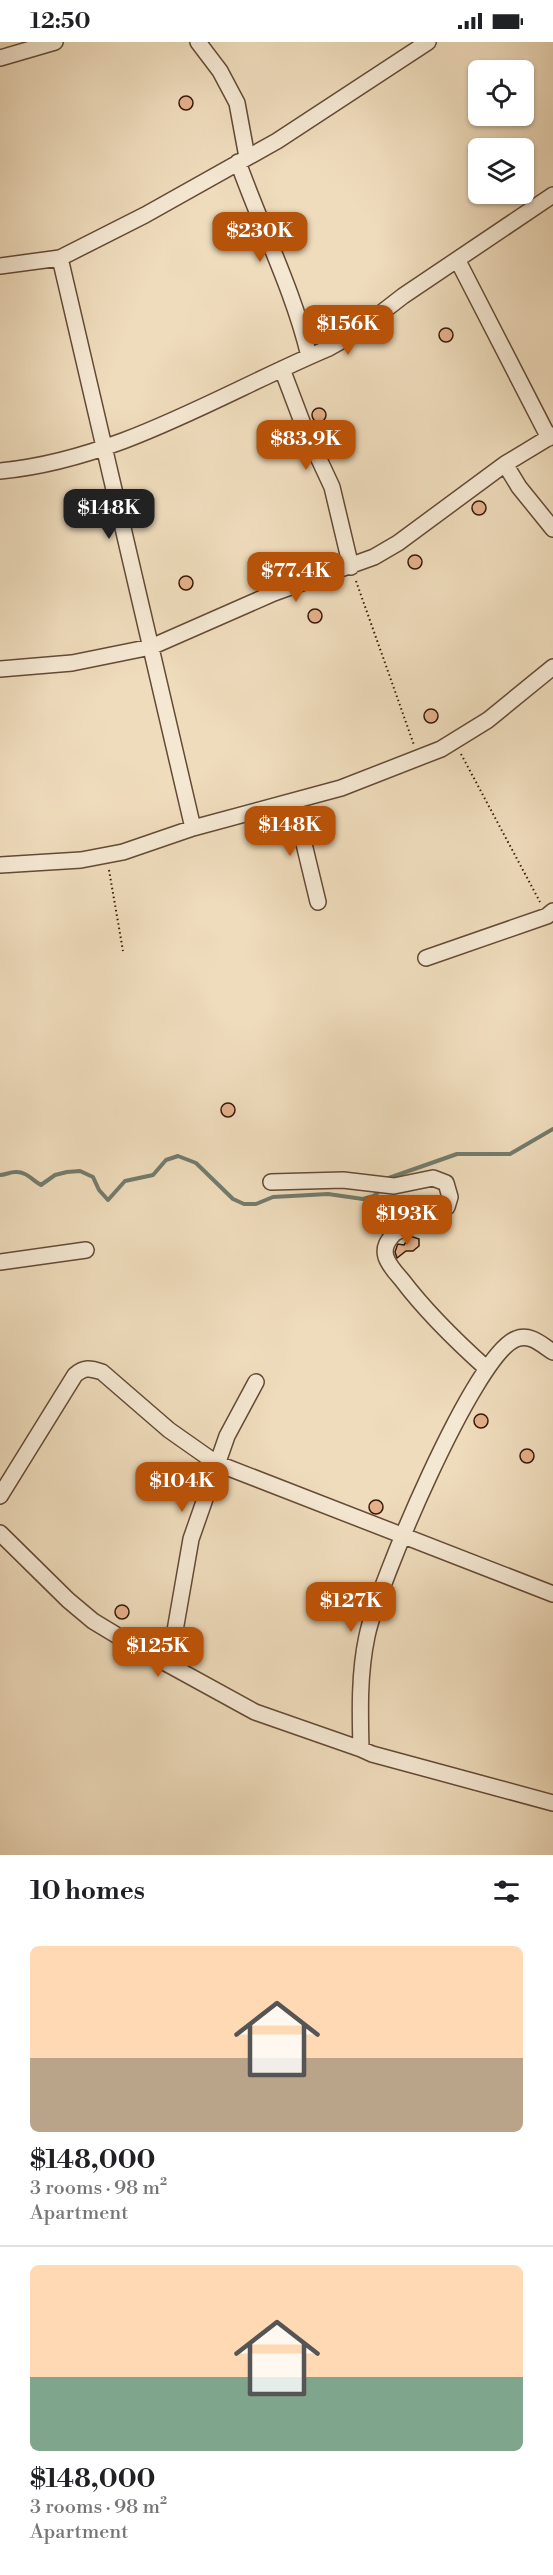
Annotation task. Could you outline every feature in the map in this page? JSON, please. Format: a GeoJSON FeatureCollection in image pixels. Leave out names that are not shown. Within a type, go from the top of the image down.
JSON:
{"type":"FeatureCollection","features":[{"type":"Feature","properties":{"kind":"street"},"geometry":{"type":"LineString","coordinates":[[0,58],[55,42]]}},
{"type":"Feature","properties":{"kind":"street"},"geometry":{"type":"LineString","coordinates":[[198,42],[220,71],[237,103],[242,159],[258,218],[300,317],[309,356]]}},
{"type":"Feature","properties":{"kind":"street"},"geometry":{"type":"LineString","coordinates":[[0,266],[60,258],[124,226],[277,141],[428,42]]}},
{"type":"Feature","properties":{"kind":"street"},"geometry":{"type":"LineString","coordinates":[[0,471],[60,460],[105,448],[282,369],[354,334],[404,296],[553,195]]}},
{"type":"Feature","properties":{"kind":"street"},"geometry":{"type":"LineString","coordinates":[[60,258],[193,828]]}},
{"type":"Feature","properties":{"kind":"street"},"geometry":{"type":"LineString","coordinates":[[0,669],[72,663],[151,647],[274,593],[351,567],[398,543],[505,464],[551,437],[458,261]]}},
{"type":"Feature","properties":{"kind":"street"},"geometry":{"type":"LineString","coordinates":[[282,369],[304,427],[332,487],[351,567]]}},
{"type":"Feature","properties":{"kind":"street"},"geometry":{"type":"LineString","coordinates":[[505,464],[519,487],[553,529]]}},
{"type":"Feature","properties":{"kind":"street"},"geometry":{"type":"LineString","coordinates":[[0,865],[81,860],[106,855],[193,828],[341,788],[418,758],[454,741],[488,720],[553,667]]}},
{"type":"Feature","properties":{"kind":"street"},"geometry":{"type":"LineString","coordinates":[[291,802],[298,819],[318,902]]}},
{"type":"Feature","properties":{"kind":"street"},"geometry":{"type":"LineString","coordinates":[[426,958],[550,913]]}},
{"type":"Feature","properties":{"kind":"street"},"geometry":{"type":"LineString","coordinates":[[271,1182],[343,1180],[394,1186],[433,1178],[446,1183],[450,1197],[447,1207],[395,1233],[389,1239],[385,1249],[387,1259],[416,1298],[447,1333],[486,1368]]}},
{"type":"Feature","properties":{"kind":"street"},"geometry":{"type":"LineString","coordinates":[[0,1262],[86,1250]]}},
{"type":"Feature","properties":{"kind":"street"},"geometry":{"type":"LineString","coordinates":[[361,1749],[362,1670],[367,1635],[404,1535],[452,1427],[486,1368],[510,1342],[518,1337],[528,1337],[553,1352]]}},
{"type":"Feature","properties":{"kind":"street"},"geometry":{"type":"LineString","coordinates":[[0,1496],[75,1375],[89,1368],[102,1372],[169,1430],[216,1463],[553,1594]]}},
{"type":"Feature","properties":{"kind":"street"},"geometry":{"type":"LineString","coordinates":[[169,1665],[189,1547],[216,1463],[227,1436],[256,1382]]}},
{"type":"Feature","properties":{"kind":"street"},"geometry":{"type":"LineString","coordinates":[[0,1533],[68,1600],[93,1621],[255,1712],[412,1766],[553,1803]]}},
{"type":"Feature","properties":{"kind":"path"},"geometry":{"type":"LineString","coordinates":[[351,567],[418,758]]}},
{"type":"Feature","properties":{"kind":"path"},"geometry":{"type":"LineString","coordinates":[[454,741],[550,913]]}},
{"type":"Feature","properties":{"kind":"path"},"geometry":{"type":"LineString","coordinates":[[106,855],[123,951]]}},
{"type":"Feature","properties":{"kind":"building"},"geometry":{"type":"Polygon","coordinates":[[[183,96],[189,96],[193,103],[189,110],[183,110],[179,106],[179,100],[183,96]]]}},
{"type":"Feature","properties":{"kind":"building"},"geometry":{"type":"Polygon","coordinates":[[[443,328],[449,328],[453,335],[449,342],[443,342],[439,338],[439,332],[443,328]]]}},
{"type":"Feature","properties":{"kind":"building"},"geometry":{"type":"Polygon","coordinates":[[[316,408],[322,408],[326,415],[322,422],[316,422],[312,418],[312,412],[316,408]]]}},
{"type":"Feature","properties":{"kind":"building"},"geometry":{"type":"Polygon","coordinates":[[[476,501],[482,501],[486,508],[482,515],[476,515],[472,511],[472,505],[476,501]]]}},
{"type":"Feature","properties":{"kind":"building"},"geometry":{"type":"Polygon","coordinates":[[[412,555],[418,555],[422,562],[418,569],[412,569],[408,565],[408,559],[412,555]]]}},
{"type":"Feature","properties":{"kind":"building"},"geometry":{"type":"Polygon","coordinates":[[[183,576],[189,576],[193,583],[189,590],[183,590],[179,586],[179,580],[183,576]]]}},
{"type":"Feature","properties":{"kind":"building"},"geometry":{"type":"Polygon","coordinates":[[[312,609],[318,609],[322,616],[318,623],[312,623],[308,619],[308,613],[312,609]]]}},
{"type":"Feature","properties":{"kind":"building"},"geometry":{"type":"Polygon","coordinates":[[[428,709],[434,709],[438,716],[434,723],[428,723],[424,719],[424,713],[428,709]]]}},
{"type":"Feature","properties":{"kind":"building"},"geometry":{"type":"Polygon","coordinates":[[[225,1103],[231,1103],[235,1110],[231,1117],[225,1117],[221,1113],[221,1107],[225,1103]]]}},
{"type":"Feature","properties":{"kind":"building"},"geometry":{"type":"Polygon","coordinates":[[[410,1236],[419,1239],[419,1246],[413,1251],[406,1251],[397,1258],[395,1252],[398,1244],[404,1245],[410,1236]]]}},
{"type":"Feature","properties":{"kind":"building"},"geometry":{"type":"Polygon","coordinates":[[[478,1414],[484,1414],[488,1421],[484,1428],[478,1428],[474,1424],[474,1418],[478,1414]]]}},
{"type":"Feature","properties":{"kind":"building"},"geometry":{"type":"Polygon","coordinates":[[[524,1449],[530,1449],[534,1456],[530,1463],[524,1463],[520,1459],[520,1453],[524,1449]]]}},
{"type":"Feature","properties":{"kind":"building"},"geometry":{"type":"Polygon","coordinates":[[[373,1500],[379,1500],[383,1507],[379,1514],[373,1514],[369,1510],[369,1504],[373,1500]]]}},
{"type":"Feature","properties":{"kind":"building"},"geometry":{"type":"Polygon","coordinates":[[[119,1605],[125,1605],[129,1612],[125,1619],[119,1619],[115,1615],[115,1609],[119,1605]]]}},
{"type":"Feature","properties":{"kind":"waterway"},"geometry":{"type":"LineString","coordinates":[[383,1180],[457,1154],[510,1154],[553,1129]]}},
{"type":"Feature","properties":{"kind":"waterway"},"geometry":{"type":"LineString","coordinates":[[0,1175],[19,1172],[41,1185],[55,1175],[80,1171],[93,1177],[99,1190],[108,1200],[125,1181],[153,1175],[166,1160],[178,1156],[196,1163],[233,1199],[244,1204],[256,1204],[273,1197],[328,1194],[363,1199],[374,1196],[379,1191]]}}]}
